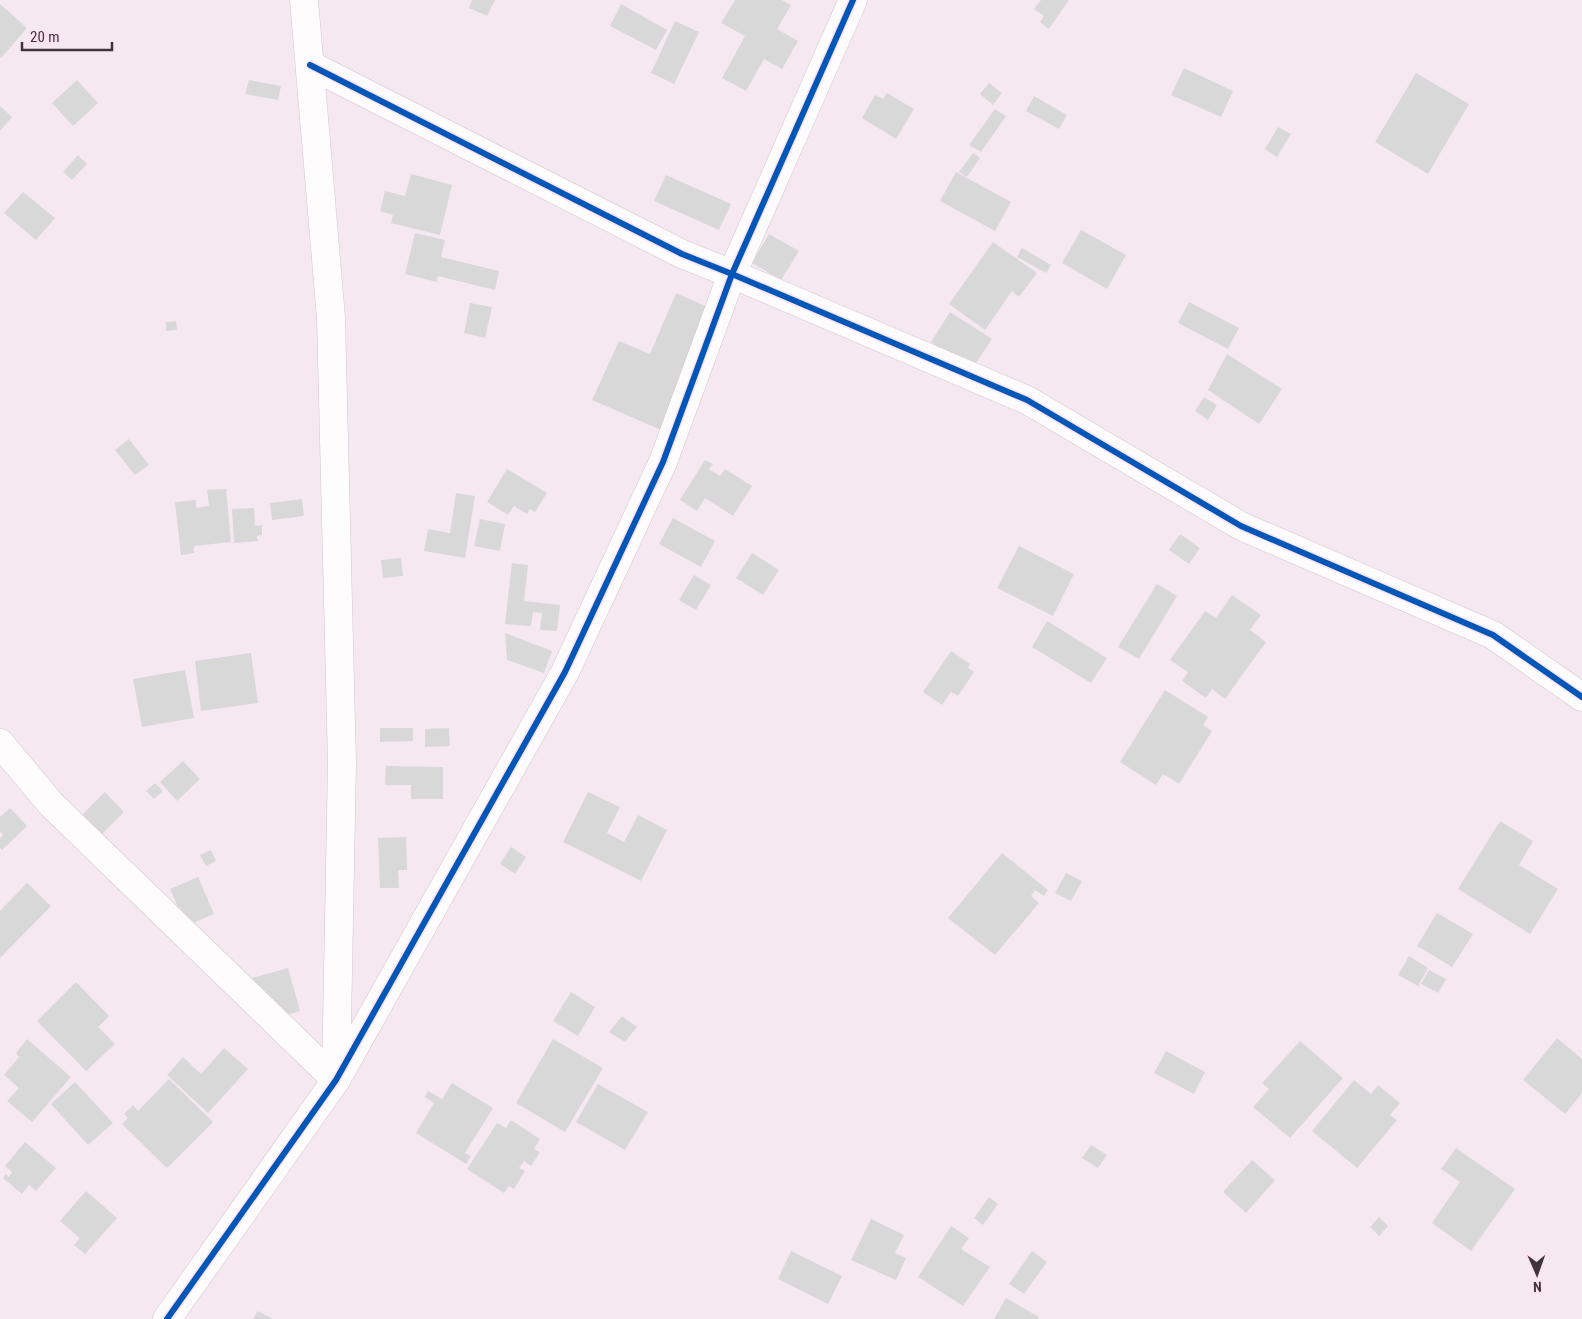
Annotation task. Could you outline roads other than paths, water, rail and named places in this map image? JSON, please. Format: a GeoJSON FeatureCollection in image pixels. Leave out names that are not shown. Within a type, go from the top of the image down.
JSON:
{"type":"FeatureCollection","features":[{"type":"Feature","properties":{"kind":"street"},"geometry":{"type":"LineString","coordinates":[[304,0],[331,318],[342,763],[336,1080]]}},
{"type":"Feature","properties":{"kind":"street"},"geometry":{"type":"LineString","coordinates":[[167,1319],[336,1080],[565,672],[663,462],[732,274],[854,0]]}},
{"type":"Feature","properties":{"kind":"street"},"geometry":{"type":"LineString","coordinates":[[310,65],[682,254],[1027,400],[1241,526],[1493,635],[1582,697]]}},
{"type":"Feature","properties":{"kind":"street"},"geometry":{"type":"LineString","coordinates":[[0,743],[52,804],[336,1080]]}}]}
